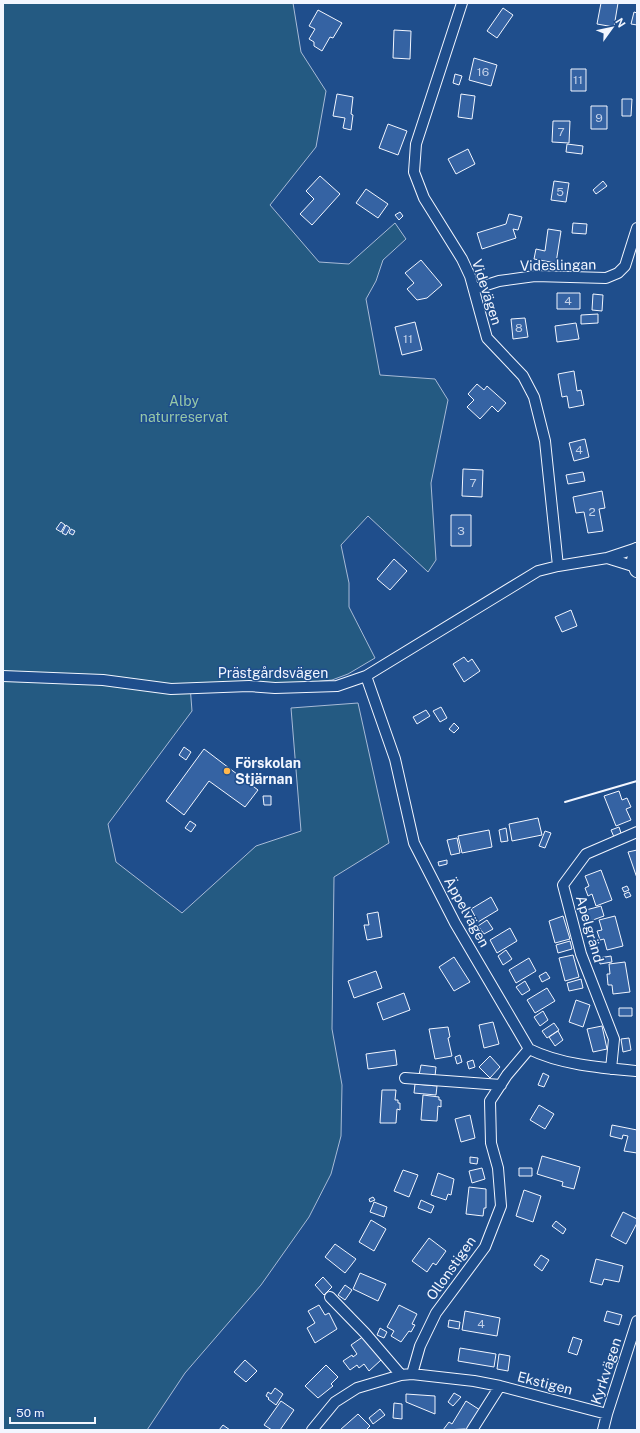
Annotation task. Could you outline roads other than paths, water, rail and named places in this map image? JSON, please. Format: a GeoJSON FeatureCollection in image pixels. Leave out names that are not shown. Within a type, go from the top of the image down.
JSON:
{"type":"FeatureCollection","features":[{"type":"Feature","properties":{"kind":"main road"},"geometry":{"type":"LineString","coordinates":[[636,569],[634,560],[637,549]]}},
{"type":"Feature","properties":{"kind":"street","name":"Videvägen"},"geometry":{"type":"LineString","coordinates":[[462,3],[416,144],[414,172],[424,198],[462,259],[474,289],[487,338],[523,376],[534,397],[545,441],[558,566]]}},
{"type":"Feature","properties":{"kind":"street","name":"Videslingan"},"geometry":{"type":"LineString","coordinates":[[474,289],[499,281],[535,276],[606,278],[618,273],[625,266],[637,228]]}},
{"type":"Feature","properties":{"kind":"street","name":"Prästgårdsvägen"},"geometry":{"type":"LineString","coordinates":[[3,676],[103,680],[171,689],[249,686],[275,688],[337,686],[366,676],[538,572],[558,566],[607,558],[637,549]]}},
{"type":"Feature","properties":{"kind":"street","name":"Prästgårdsvägen"},"geometry":{"type":"LineString","coordinates":[[607,558],[626,563],[636,569]]}},
{"type":"Feature","properties":{"kind":"street","name":"Äppelvägen"},"geometry":{"type":"LineString","coordinates":[[366,676],[395,759],[414,843],[456,923],[529,1048]]}},
{"type":"Feature","properties":{"kind":"street","name":"Apelgränd"},"geometry":{"type":"LineString","coordinates":[[611,1069],[614,1039],[582,954],[563,885],[586,854],[637,832]]}},
{"type":"Feature","properties":{"kind":"street"},"geometry":{"type":"LineString","coordinates":[[529,1048],[546,1057],[611,1069],[637,1071]]}},
{"type":"Feature","properties":{"kind":"street","name":"Ollonstigen"},"geometry":{"type":"LineString","coordinates":[[412,1374],[420,1346],[436,1313],[485,1247],[501,1206],[498,1168],[491,1142],[490,1101],[507,1075],[529,1048]]}},
{"type":"Feature","properties":{"kind":"street"},"geometry":{"type":"LineString","coordinates":[[405,1078],[501,1085]]}},
{"type":"Feature","properties":{"kind":"street"},"geometry":{"type":"LineString","coordinates":[[330,1297],[365,1333],[401,1375]]}},
{"type":"Feature","properties":{"kind":"street","name":"Kyrkvägen"},"geometry":{"type":"LineString","coordinates":[[603,1430],[637,1321]]}},
{"type":"Feature","properties":{"kind":"street","name":"Ekstigen"},"geometry":{"type":"LineString","coordinates":[[312,1430],[335,1402],[357,1388],[401,1375],[412,1374],[474,1381],[500,1386],[607,1414]]}},
{"type":"Feature","properties":{"kind":"street","name":"Ekstigen"},"geometry":{"type":"LineString","coordinates":[[472,1430],[500,1386]]}},
{"type":"Feature","properties":{"kind":"place","name":"Förskolan Stjärnan"},"geometry":{"type":"Point","coordinates":[227,771]}},
{"type":"Feature","properties":{"kind":"park label","name":"Alby naturreservat"},"geometry":{"type":"Point","coordinates":[184,410]}}]}
